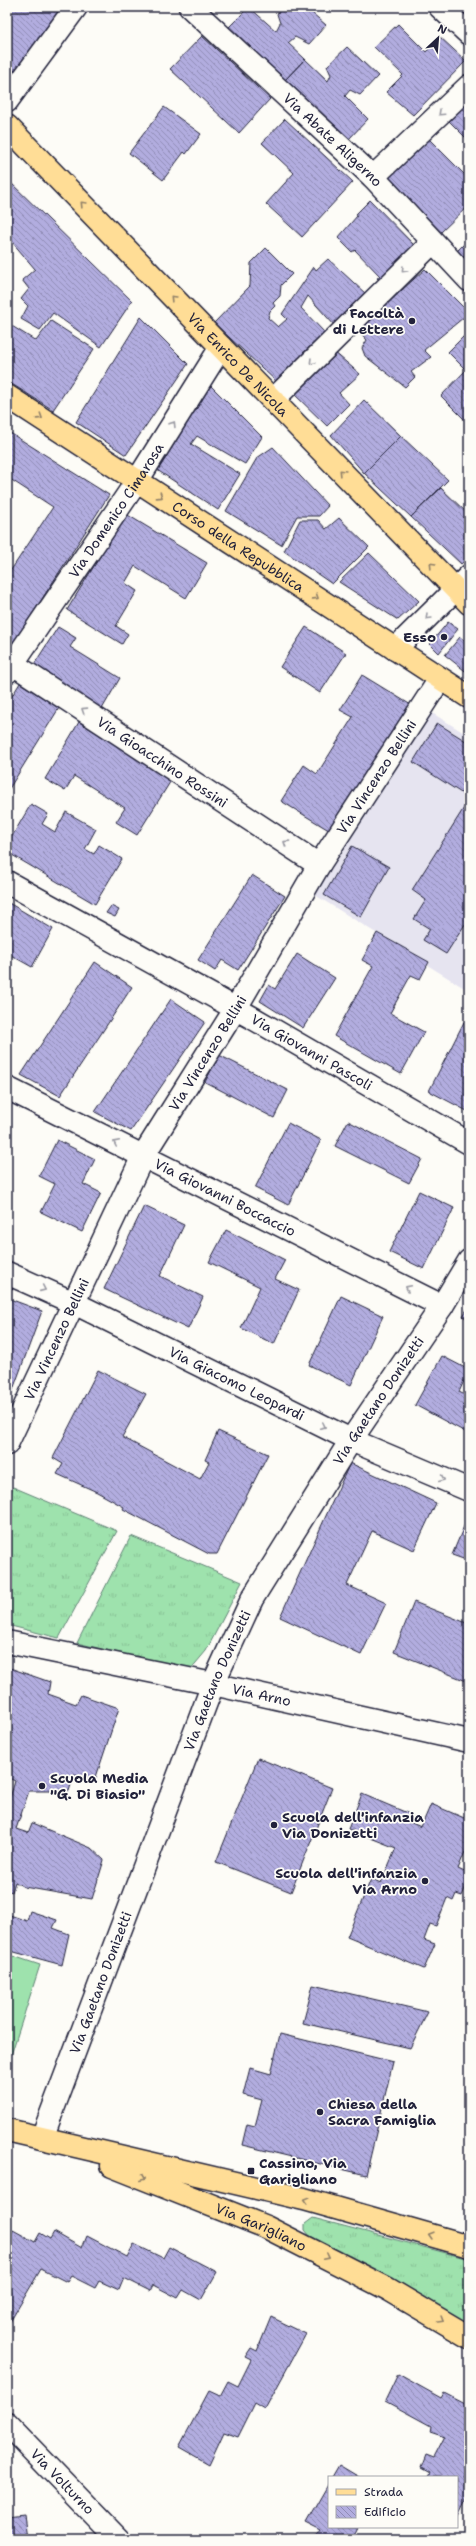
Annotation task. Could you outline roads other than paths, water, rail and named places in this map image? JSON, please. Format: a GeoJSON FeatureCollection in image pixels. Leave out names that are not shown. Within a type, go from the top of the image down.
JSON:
{"type":"FeatureCollection","features":[{"type":"Feature","properties":{"kind":"main road","name":"Via Enrico De Nicola"},"geometry":{"type":"LineString","coordinates":[[7,126],[273,400],[465,590]]}},
{"type":"Feature","properties":{"kind":"main road","name":"Corso della Repubblica"},"geometry":{"type":"LineString","coordinates":[[7,396],[469,697]]}},
{"type":"Feature","properties":{"kind":"main road","name":"Via Garigliano"},"geometry":{"type":"LineString","coordinates":[[7,2130],[304,2199],[469,2246]]}},
{"type":"Feature","properties":{"kind":"main road","name":"Via Garigliano"},"geometry":{"type":"LineString","coordinates":[[42,2138],[266,2226],[388,2289],[469,2337]]}},
{"type":"Feature","properties":{"kind":"street"},"geometry":{"type":"LineString","coordinates":[[7,101],[76,7]]}},
{"type":"Feature","properties":{"kind":"street","name":"Via Abate Aligerno"},"geometry":{"type":"LineString","coordinates":[[190,7],[373,177],[432,243],[469,280]]}},
{"type":"Feature","properties":{"kind":"street"},"geometry":{"type":"LineString","coordinates":[[442,8],[469,34]]}},
{"type":"Feature","properties":{"kind":"street"},"geometry":{"type":"LineString","coordinates":[[373,177],[469,86]]}},
{"type":"Feature","properties":{"kind":"street"},"geometry":{"type":"LineString","coordinates":[[273,400],[432,243]]}},
{"type":"Feature","properties":{"kind":"street","name":"Via Domenico Cimarosa"},"geometry":{"type":"LineString","coordinates":[[9,665],[137,481],[221,347]]}},
{"type":"Feature","properties":{"kind":"street"},"geometry":{"type":"LineString","coordinates":[[395,649],[465,590]]}},
{"type":"Feature","properties":{"kind":"street","name":"Via Gioacchino Rossini"},"geometry":{"type":"LineString","coordinates":[[9,665],[319,865]]}},
{"type":"Feature","properties":{"kind":"street","name":"Via Vincenzo Bellini"},"geometry":{"type":"LineString","coordinates":[[7,1444],[143,1156],[236,1008],[319,865],[440,679]]}},
{"type":"Feature","properties":{"kind":"street","name":"Via Giovanni Pascoli"},"geometry":{"type":"LineString","coordinates":[[7,882],[236,1008],[469,1143]]}},
{"type":"Feature","properties":{"kind":"street","name":"Via Giovanni Boccaccio"},"geometry":{"type":"LineString","coordinates":[[7,1088],[442,1306]]}},
{"type":"Feature","properties":{"kind":"street","name":"Via Gaetano Donizetti"},"geometry":{"type":"LineString","coordinates":[[42,2138],[213,1684],[252,1600],[351,1440],[442,1306],[469,1261]]}},
{"type":"Feature","properties":{"kind":"street","name":"Via Giacomo Leopardi"},"geometry":{"type":"LineString","coordinates":[[7,1274],[74,1303],[351,1440],[469,1490]]}},
{"type":"Feature","properties":{"kind":"street","name":"Via Arno"},"geometry":{"type":"LineString","coordinates":[[7,1642],[213,1684],[469,1741]]}},
{"type":"Feature","properties":{"kind":"street","name":"Via Volturno"},"geometry":{"type":"LineString","coordinates":[[7,2424],[118,2539]]}},
{"type":"Feature","properties":{"kind":"place","name":"Facoltà di Lettere"},"geometry":{"type":"Point","coordinates":[412,321]}},
{"type":"Feature","properties":{"kind":"place","name":"Esso"},"geometry":{"type":"Point","coordinates":[444,637]}},
{"type":"Feature","properties":{"kind":"place","name":"Scuola Media \"G. Di Biasio\""},"geometry":{"type":"Point","coordinates":[42,1786]}},
{"type":"Feature","properties":{"kind":"place","name":"Scuola dell'infanzia Via Donizetti"},"geometry":{"type":"Point","coordinates":[274,1825]}},
{"type":"Feature","properties":{"kind":"place","name":"Scuola dell'infanzia Via Arno"},"geometry":{"type":"Point","coordinates":[425,1881]}},
{"type":"Feature","properties":{"kind":"place","name":"Chiesa della Sacra Famiglia"},"geometry":{"type":"Point","coordinates":[320,2112]}},
{"type":"Feature","properties":{"kind":"place","name":"Cassino, Via Garigliano"},"geometry":{"type":"Point","coordinates":[251,2171]}}]}
